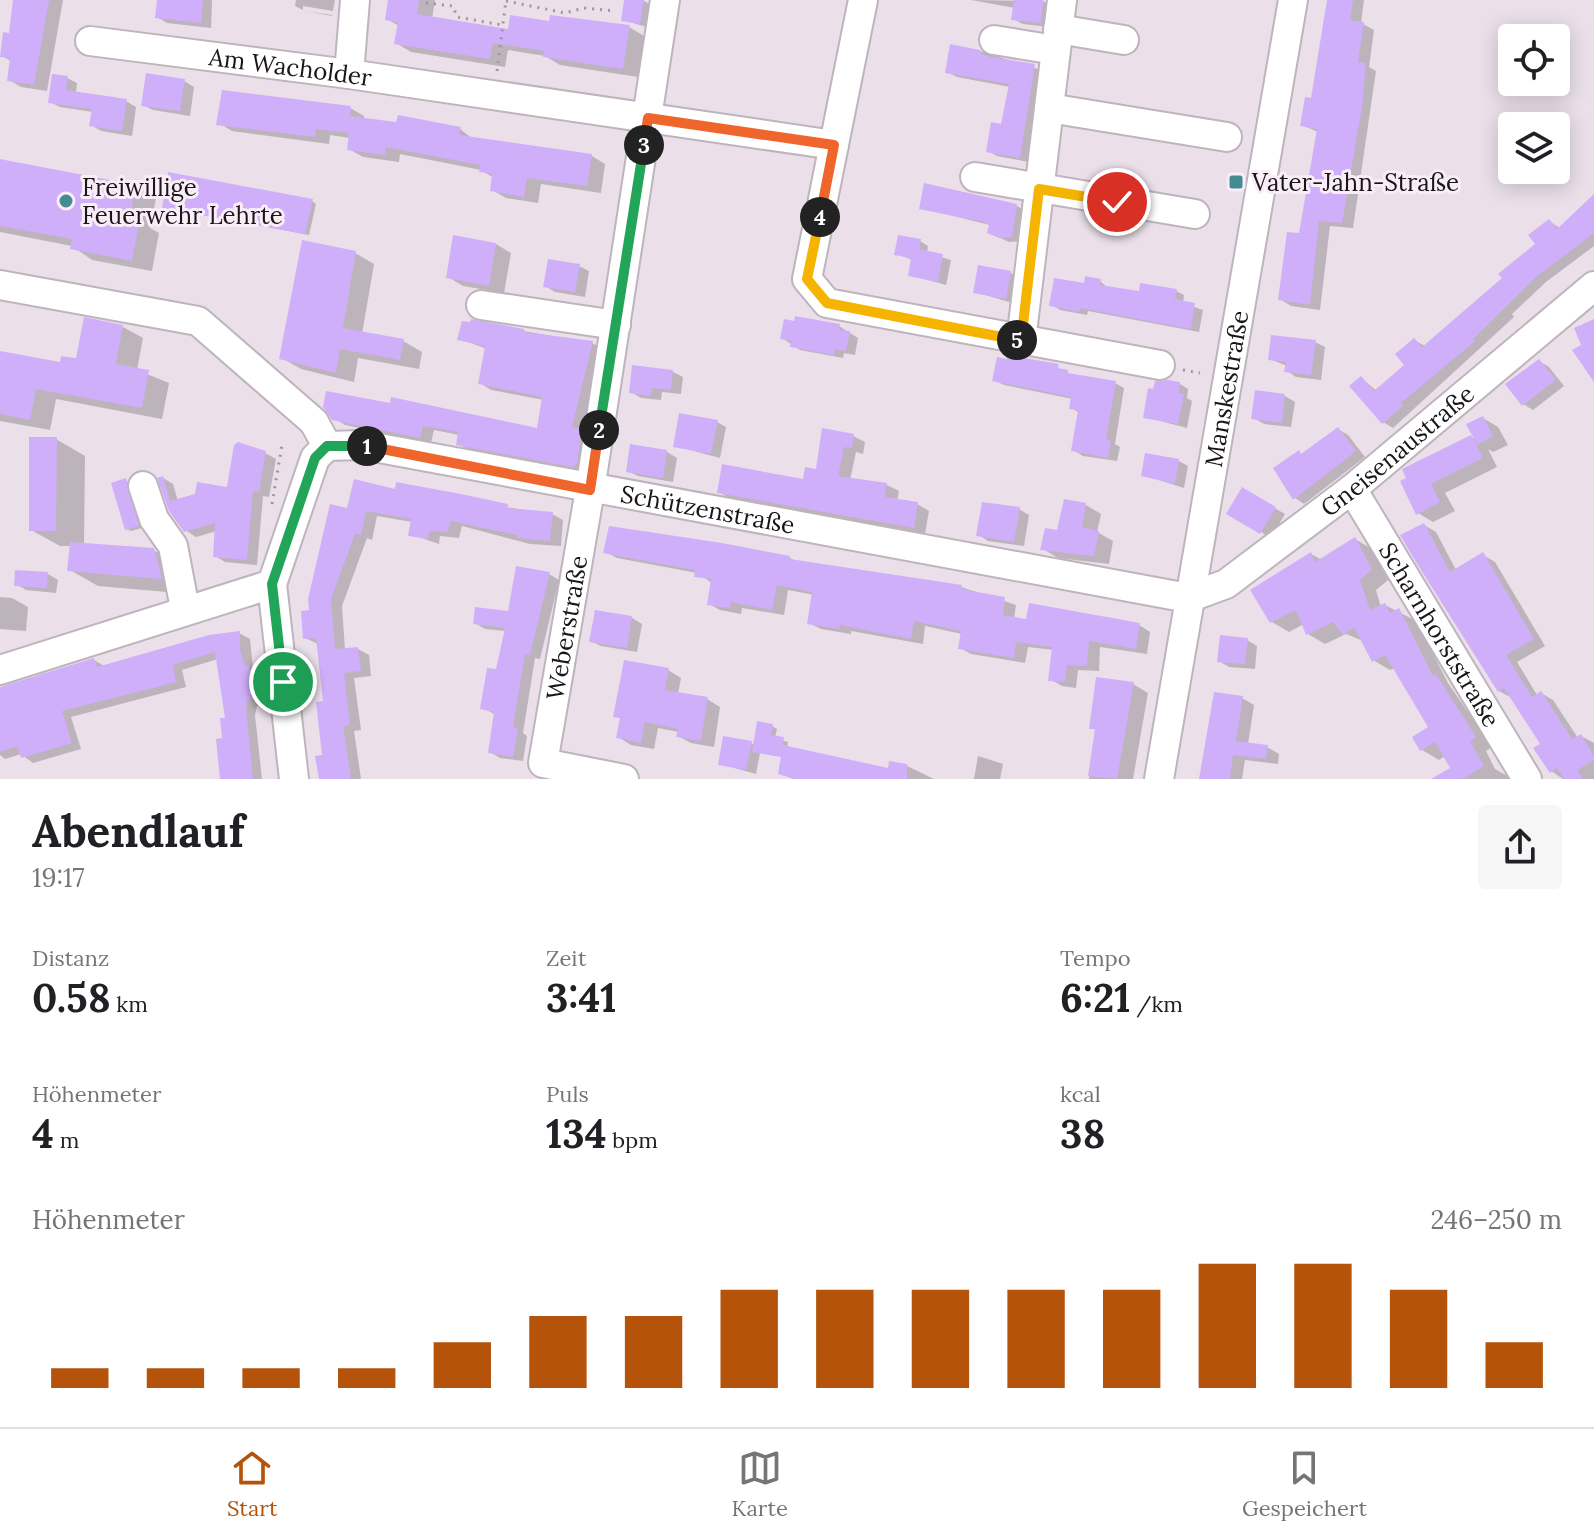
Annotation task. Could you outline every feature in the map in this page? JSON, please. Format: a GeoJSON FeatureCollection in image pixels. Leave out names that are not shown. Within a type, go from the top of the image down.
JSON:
{"type":"FeatureCollection","features":[{"type":"Feature","properties":{"kind":"street"},"geometry":{"type":"LineString","coordinates":[[349,74],[355,0]]}},
{"type":"Feature","properties":{"kind":"street","name":"Weberstraße"},"geometry":{"type":"LineString","coordinates":[[552,770],[590,490],[665,0]]}},
{"type":"Feature","properties":{"kind":"street"},"geometry":{"type":"LineString","coordinates":[[863,0],[807,279],[827,303],[1160,365]]}},
{"type":"Feature","properties":{"kind":"street"},"geometry":{"type":"LineString","coordinates":[[1021,341],[1062,0]]}},
{"type":"Feature","properties":{"kind":"street","name":"Manskestraße"},"geometry":{"type":"LineString","coordinates":[[1159,779],[1293,0]]}},
{"type":"Feature","properties":{"kind":"street"},"geometry":{"type":"LineString","coordinates":[[994,40],[1124,40]]}},
{"type":"Feature","properties":{"kind":"street","name":"Am Wacholder"},"geometry":{"type":"LineString","coordinates":[[90,41],[349,74],[834,145]]}},
{"type":"Feature","properties":{"kind":"street"},"geometry":{"type":"LineString","coordinates":[[1049,108],[1227,137]]}},
{"type":"Feature","properties":{"kind":"street"},"geometry":{"type":"LineString","coordinates":[[975,177],[1195,214]]}},
{"type":"Feature","properties":{"kind":"street"},"geometry":{"type":"LineString","coordinates":[[0,285],[198,321],[314,422],[327,446],[315,458],[272,584],[294,779]]}},
{"type":"Feature","properties":{"kind":"street","name":"Gneisenaustraße"},"geometry":{"type":"LineString","coordinates":[[1188,598],[1226,584],[1352,489],[1594,286]]}},
{"type":"Feature","properties":{"kind":"street"},"geometry":{"type":"LineString","coordinates":[[481,305],[616,325]]}},
{"type":"Feature","properties":{"kind":"street","name":"Schützenstraße"},"geometry":{"type":"LineString","coordinates":[[327,446],[363,445],[590,490],[1188,598]]}},
{"type":"Feature","properties":{"kind":"street"},"geometry":{"type":"LineString","coordinates":[[143,486],[154,519],[173,546],[185,609]]}},
{"type":"Feature","properties":{"kind":"street","name":"Scharnhorststraße"},"geometry":{"type":"LineString","coordinates":[[1352,489],[1527,779]]}},
{"type":"Feature","properties":{"kind":"street"},"geometry":{"type":"LineString","coordinates":[[0,670],[272,584]]}},
{"type":"Feature","properties":{"kind":"street"},"geometry":{"type":"LineString","coordinates":[[552,770],[624,779]]}},
{"type":"Feature","properties":{"kind":"path"},"geometry":{"type":"LineString","coordinates":[[491,94],[499,66],[506,1],[565,13],[584,8],[615,11]]}},
{"type":"Feature","properties":{"kind":"path"},"geometry":{"type":"LineString","coordinates":[[426,3],[453,6],[457,17],[503,25]]}},
{"type":"Feature","properties":{"kind":"building"},"geometry":{"type":"Polygon","coordinates":[[[13,0],[49,0],[34,85],[7,81],[10,58],[0,57],[3,32],[9,33],[13,0]]]}},
{"type":"Feature","properties":{"kind":"building"},"geometry":{"type":"Polygon","coordinates":[[[157,0],[203,0],[201,23],[155,18],[157,0]]]}},
{"type":"Feature","properties":{"kind":"building"},"geometry":{"type":"Polygon","coordinates":[[[388,0],[419,0],[417,14],[508,29],[510,15],[549,21],[550,15],[630,25],[623,69],[543,57],[544,51],[493,43],[490,59],[394,44],[398,22],[385,20],[388,0]]]}},
{"type":"Feature","properties":{"kind":"building"},"geometry":{"type":"Polygon","coordinates":[[[624,0],[644,0],[640,24],[621,21],[624,0]]]}},
{"type":"Feature","properties":{"kind":"building"},"geometry":{"type":"Polygon","coordinates":[[[1014,0],[1043,0],[1041,23],[1011,20],[1014,0]]]}},
{"type":"Feature","properties":{"kind":"building"},"geometry":{"type":"Polygon","coordinates":[[[1327,0],[1353,0],[1350,20],[1364,22],[1358,62],[1366,63],[1362,107],[1342,223],[1319,221],[1310,305],[1278,300],[1287,232],[1299,233],[1317,129],[1300,126],[1305,97],[1311,98],[1327,0]]]}},
{"type":"Feature","properties":{"kind":"building"},"geometry":{"type":"Polygon","coordinates":[[[950,44],[980,50],[981,54],[991,57],[1035,64],[1020,158],[986,152],[991,122],[1001,124],[1009,84],[945,73],[950,44]]]}},
{"type":"Feature","properties":{"kind":"building"},"geometry":{"type":"Polygon","coordinates":[[[146,73],[185,79],[180,111],[141,106],[146,73]]]}},
{"type":"Feature","properties":{"kind":"building"},"geometry":{"type":"Polygon","coordinates":[[[52,74],[68,76],[66,90],[127,99],[122,131],[89,126],[92,109],[48,103],[52,74]]]}},
{"type":"Feature","properties":{"kind":"building"},"geometry":{"type":"Polygon","coordinates":[[[222,90],[351,106],[350,116],[396,122],[398,115],[461,127],[459,135],[592,154],[587,186],[527,178],[524,197],[490,191],[492,174],[479,172],[480,165],[386,147],[385,155],[347,150],[349,133],[316,129],[315,137],[216,125],[222,90]]]}},
{"type":"Feature","properties":{"kind":"building","name":"Freiwillige Feuerwehr Lehrte"},"geometry":{"type":"Polygon","coordinates":[[[0,159],[136,185],[130,218],[140,219],[132,261],[70,249],[72,239],[0,226],[0,159]]]}},
{"type":"Feature","properties":{"kind":"building"},"geometry":{"type":"Polygon","coordinates":[[[168,172],[313,199],[305,234],[162,208],[168,172]]]}},
{"type":"Feature","properties":{"kind":"building"},"geometry":{"type":"Polygon","coordinates":[[[924,183],[1017,204],[1012,237],[999,238],[987,233],[989,225],[984,222],[919,209],[924,183]]]}},
{"type":"Feature","properties":{"kind":"building"},"geometry":{"type":"Polygon","coordinates":[[[1594,194],[1594,233],[1536,277],[1473,339],[1475,341],[1401,403],[1403,406],[1382,424],[1349,386],[1361,376],[1374,391],[1404,365],[1395,354],[1414,338],[1422,347],[1502,278],[1498,274],[1535,244],[1528,235],[1549,219],[1557,229],[1594,194]]]}},
{"type":"Feature","properties":{"kind":"building"},"geometry":{"type":"Polygon","coordinates":[[[453,235],[496,243],[489,286],[446,278],[453,235]]]}},
{"type":"Feature","properties":{"kind":"building"},"geometry":{"type":"Polygon","coordinates":[[[898,235],[921,239],[919,249],[943,254],[938,282],[908,276],[911,258],[894,255],[898,235]]]}},
{"type":"Feature","properties":{"kind":"building"},"geometry":{"type":"Polygon","coordinates":[[[302,240],[356,251],[343,328],[404,339],[400,360],[340,349],[336,373],[279,359],[302,240]]]}},
{"type":"Feature","properties":{"kind":"building"},"geometry":{"type":"Polygon","coordinates":[[[548,259],[580,264],[575,292],[543,287],[548,259]]]}},
{"type":"Feature","properties":{"kind":"building"},"geometry":{"type":"Polygon","coordinates":[[[978,265],[1011,271],[1006,299],[973,293],[978,265]]]}},
{"type":"Feature","properties":{"kind":"building"},"geometry":{"type":"Polygon","coordinates":[[[1085,276],[1101,279],[1100,285],[1139,291],[1140,283],[1177,289],[1175,299],[1195,303],[1191,329],[1080,308],[1079,312],[1049,306],[1054,278],[1084,283],[1085,276]]]}},
{"type":"Feature","properties":{"kind":"building"},"geometry":{"type":"Polygon","coordinates":[[[795,316],[840,324],[839,330],[850,331],[846,351],[835,349],[834,355],[790,347],[791,341],[780,339],[784,319],[794,321],[795,316]]]}},
{"type":"Feature","properties":{"kind":"building"},"geometry":{"type":"Polygon","coordinates":[[[84,317],[123,325],[116,364],[149,370],[142,408],[36,389],[30,420],[0,414],[0,351],[60,362],[61,356],[76,358],[84,317]]]}},
{"type":"Feature","properties":{"kind":"building"},"geometry":{"type":"Polygon","coordinates":[[[471,319],[524,329],[524,332],[593,341],[572,427],[582,429],[577,464],[572,467],[456,445],[458,432],[423,426],[420,438],[332,420],[323,407],[326,391],[390,403],[391,397],[537,428],[542,397],[478,384],[485,346],[457,340],[462,321],[470,322],[471,319]]]}},
{"type":"Feature","properties":{"kind":"building"},"geometry":{"type":"Polygon","coordinates":[[[1594,319],[1594,382],[1572,350],[1581,345],[1574,328],[1594,319]]]}},
{"type":"Feature","properties":{"kind":"building"},"geometry":{"type":"Polygon","coordinates":[[[1271,335],[1316,340],[1311,375],[1284,372],[1286,362],[1268,360],[1271,335]]]}},
{"type":"Feature","properties":{"kind":"building"},"geometry":{"type":"Polygon","coordinates":[[[1007,355],[1059,364],[1058,368],[1068,370],[1068,373],[1116,381],[1106,439],[1111,440],[1108,458],[1071,451],[1078,410],[1069,409],[1071,397],[992,381],[997,357],[1007,359],[1007,355]]]}},
{"type":"Feature","properties":{"kind":"building"},"geometry":{"type":"Polygon","coordinates":[[[1539,359],[1556,380],[1522,406],[1505,384],[1539,359]]]}},
{"type":"Feature","properties":{"kind":"building"},"geometry":{"type":"Polygon","coordinates":[[[632,365],[673,370],[671,390],[652,388],[651,396],[629,393],[632,365]]]}},
{"type":"Feature","properties":{"kind":"building"},"geometry":{"type":"Polygon","coordinates":[[[1155,381],[1180,382],[1179,393],[1184,394],[1178,424],[1143,418],[1148,388],[1153,389],[1155,381]]]}},
{"type":"Feature","properties":{"kind":"building"},"geometry":{"type":"Polygon","coordinates":[[[1255,390],[1285,394],[1282,423],[1251,419],[1255,390]]]}},
{"type":"Feature","properties":{"kind":"building"},"geometry":{"type":"Polygon","coordinates":[[[679,413],[718,420],[711,454],[673,447],[679,413]]]}},
{"type":"Feature","properties":{"kind":"building"},"geometry":{"type":"Polygon","coordinates":[[[1483,416],[1493,436],[1477,445],[1466,424],[1483,416]]]}},
{"type":"Feature","properties":{"kind":"building"},"geometry":{"type":"Polygon","coordinates":[[[1338,427],[1356,451],[1293,500],[1273,468],[1299,450],[1301,454],[1338,427]]]}},
{"type":"Feature","properties":{"kind":"building"},"geometry":{"type":"Polygon","coordinates":[[[822,428],[854,434],[852,448],[844,447],[838,476],[887,483],[885,497],[918,502],[914,528],[717,493],[722,464],[803,479],[805,467],[816,469],[822,428]]]}},
{"type":"Feature","properties":{"kind":"building"},"geometry":{"type":"Polygon","coordinates":[[[1471,435],[1483,458],[1431,484],[1440,502],[1416,515],[1400,481],[1406,478],[1402,469],[1471,435]]]}},
{"type":"Feature","properties":{"kind":"building"},"geometry":{"type":"Polygon","coordinates":[[[29,437],[57,437],[56,531],[29,531],[29,437]]]}},
{"type":"Feature","properties":{"kind":"building"},"geometry":{"type":"Polygon","coordinates":[[[238,442],[266,451],[259,492],[253,491],[247,560],[213,557],[215,523],[184,532],[169,511],[157,478],[163,476],[170,501],[195,494],[197,482],[227,487],[234,445],[238,442]]]}},
{"type":"Feature","properties":{"kind":"building"},"geometry":{"type":"Polygon","coordinates":[[[630,444],[667,450],[663,478],[626,472],[630,444]]]}},
{"type":"Feature","properties":{"kind":"building"},"geometry":{"type":"Polygon","coordinates":[[[1145,453],[1179,459],[1175,484],[1141,476],[1145,453]]]}},
{"type":"Feature","properties":{"kind":"building"},"geometry":{"type":"Polygon","coordinates":[[[126,478],[139,526],[125,530],[111,483],[126,478]]]}},
{"type":"Feature","properties":{"kind":"building"},"geometry":{"type":"Polygon","coordinates":[[[354,479],[395,489],[396,482],[508,504],[508,508],[553,512],[550,541],[517,538],[517,535],[451,521],[448,532],[429,531],[428,539],[408,536],[411,519],[366,511],[361,535],[355,534],[331,599],[335,649],[358,647],[361,671],[344,673],[350,725],[343,726],[351,779],[319,779],[315,756],[322,755],[316,702],[323,701],[316,638],[303,639],[301,611],[309,610],[308,599],[330,504],[347,508],[354,479]]]}},
{"type":"Feature","properties":{"kind":"building"},"geometry":{"type":"Polygon","coordinates":[[[1242,487],[1276,507],[1260,534],[1226,514],[1242,487]]]}},
{"type":"Feature","properties":{"kind":"building"},"geometry":{"type":"Polygon","coordinates":[[[1064,499],[1086,503],[1082,527],[1099,531],[1094,556],[1040,550],[1045,528],[1057,530],[1064,499]]]}},
{"type":"Feature","properties":{"kind":"building"},"geometry":{"type":"Polygon","coordinates":[[[982,502],[1020,507],[1014,542],[976,536],[982,502]]]}},
{"type":"Feature","properties":{"kind":"building"},"geometry":{"type":"Polygon","coordinates":[[[1424,523],[1450,572],[1483,552],[1534,639],[1506,655],[1532,697],[1541,691],[1572,739],[1581,734],[1594,756],[1594,760],[1577,770],[1583,779],[1564,779],[1557,768],[1550,773],[1533,748],[1540,744],[1504,688],[1498,692],[1416,562],[1400,535],[1424,523]]]}},
{"type":"Feature","properties":{"kind":"building"},"geometry":{"type":"Polygon","coordinates":[[[609,526],[722,543],[790,556],[790,559],[962,585],[961,589],[1005,597],[1003,615],[1026,619],[1029,603],[1140,623],[1136,649],[1089,641],[1087,666],[1067,665],[1065,682],[1048,681],[1052,647],[1016,642],[1014,658],[958,649],[961,631],[914,621],[911,639],[840,625],[839,629],[807,624],[812,592],[777,585],[772,610],[731,602],[730,608],[707,605],[711,579],[694,577],[695,570],[603,553],[609,526]]]}},
{"type":"Feature","properties":{"kind":"building"},"geometry":{"type":"Polygon","coordinates":[[[1355,537],[1372,569],[1360,580],[1370,610],[1385,603],[1390,613],[1399,608],[1433,676],[1436,674],[1476,737],[1470,741],[1484,766],[1462,779],[1431,779],[1450,768],[1435,742],[1420,751],[1412,737],[1428,727],[1385,655],[1372,662],[1354,627],[1343,635],[1333,622],[1306,635],[1296,610],[1270,623],[1250,590],[1311,552],[1315,562],[1355,537]]]}},
{"type":"Feature","properties":{"kind":"building"},"geometry":{"type":"Polygon","coordinates":[[[70,542],[154,548],[162,579],[67,571],[70,542]]]}},
{"type":"Feature","properties":{"kind":"building"},"geometry":{"type":"Polygon","coordinates":[[[516,566],[550,572],[530,655],[525,654],[513,727],[518,728],[513,757],[488,753],[494,712],[480,709],[487,668],[496,669],[505,628],[473,624],[475,607],[508,611],[516,566]]]}},
{"type":"Feature","properties":{"kind":"building"},"geometry":{"type":"Polygon","coordinates":[[[15,570],[48,572],[47,588],[14,586],[15,570]]]}},
{"type":"Feature","properties":{"kind":"building"},"geometry":{"type":"Polygon","coordinates":[[[595,610],[632,616],[627,648],[589,642],[595,610]]]}},
{"type":"Feature","properties":{"kind":"building"},"geometry":{"type":"Polygon","coordinates":[[[240,631],[240,649],[244,665],[249,665],[251,684],[251,700],[247,701],[246,708],[253,779],[220,779],[216,739],[222,738],[220,718],[225,718],[215,652],[173,665],[176,682],[62,711],[72,743],[21,758],[17,746],[0,752],[0,687],[94,658],[97,667],[209,635],[240,631]]]}},
{"type":"Feature","properties":{"kind":"building"},"geometry":{"type":"Polygon","coordinates":[[[1220,635],[1248,638],[1245,664],[1217,662],[1220,635]]]}},
{"type":"Feature","properties":{"kind":"building"},"geometry":{"type":"Polygon","coordinates":[[[624,660],[669,668],[665,690],[708,697],[701,741],[676,737],[678,729],[645,722],[641,743],[616,738],[620,718],[613,717],[624,660]]]}},
{"type":"Feature","properties":{"kind":"building"},"geometry":{"type":"Polygon","coordinates":[[[1096,677],[1134,682],[1117,779],[1088,776],[1095,729],[1089,729],[1096,677]]]}},
{"type":"Feature","properties":{"kind":"building"},"geometry":{"type":"Polygon","coordinates":[[[1214,692],[1243,696],[1236,741],[1268,745],[1266,759],[1233,755],[1230,779],[1199,779],[1214,692]]]}},
{"type":"Feature","properties":{"kind":"building"},"geometry":{"type":"Polygon","coordinates":[[[757,721],[773,724],[771,735],[784,737],[781,757],[752,752],[757,721]]]}},
{"type":"Feature","properties":{"kind":"building"},"geometry":{"type":"Polygon","coordinates":[[[723,736],[752,741],[746,770],[718,765],[723,736]]]}},
{"type":"Feature","properties":{"kind":"building"},"geometry":{"type":"Polygon","coordinates":[[[783,745],[888,768],[889,761],[907,764],[907,779],[795,779],[778,774],[783,745]]]}},
{"type":"Feature","properties":{"kind":"place","name":"Vater-Jahn-Straße"},"geometry":{"type":"Point","coordinates":[1236,182]}},
{"type":"Feature","properties":{"kind":"place","name":"Freiwillige Feuerwehr Lehrte"},"geometry":{"type":"Point","coordinates":[66,201]}},
{"type":"Feature","properties":{"kind":"route"},"geometry":{"type":"LineString","coordinates":[[283,682],[272,584],[280,568],[315,458],[327,446],[363,445],[590,490],[648,118],[834,145],[807,279],[827,303],[1021,341],[1039,189],[1117,202]]}}]}
